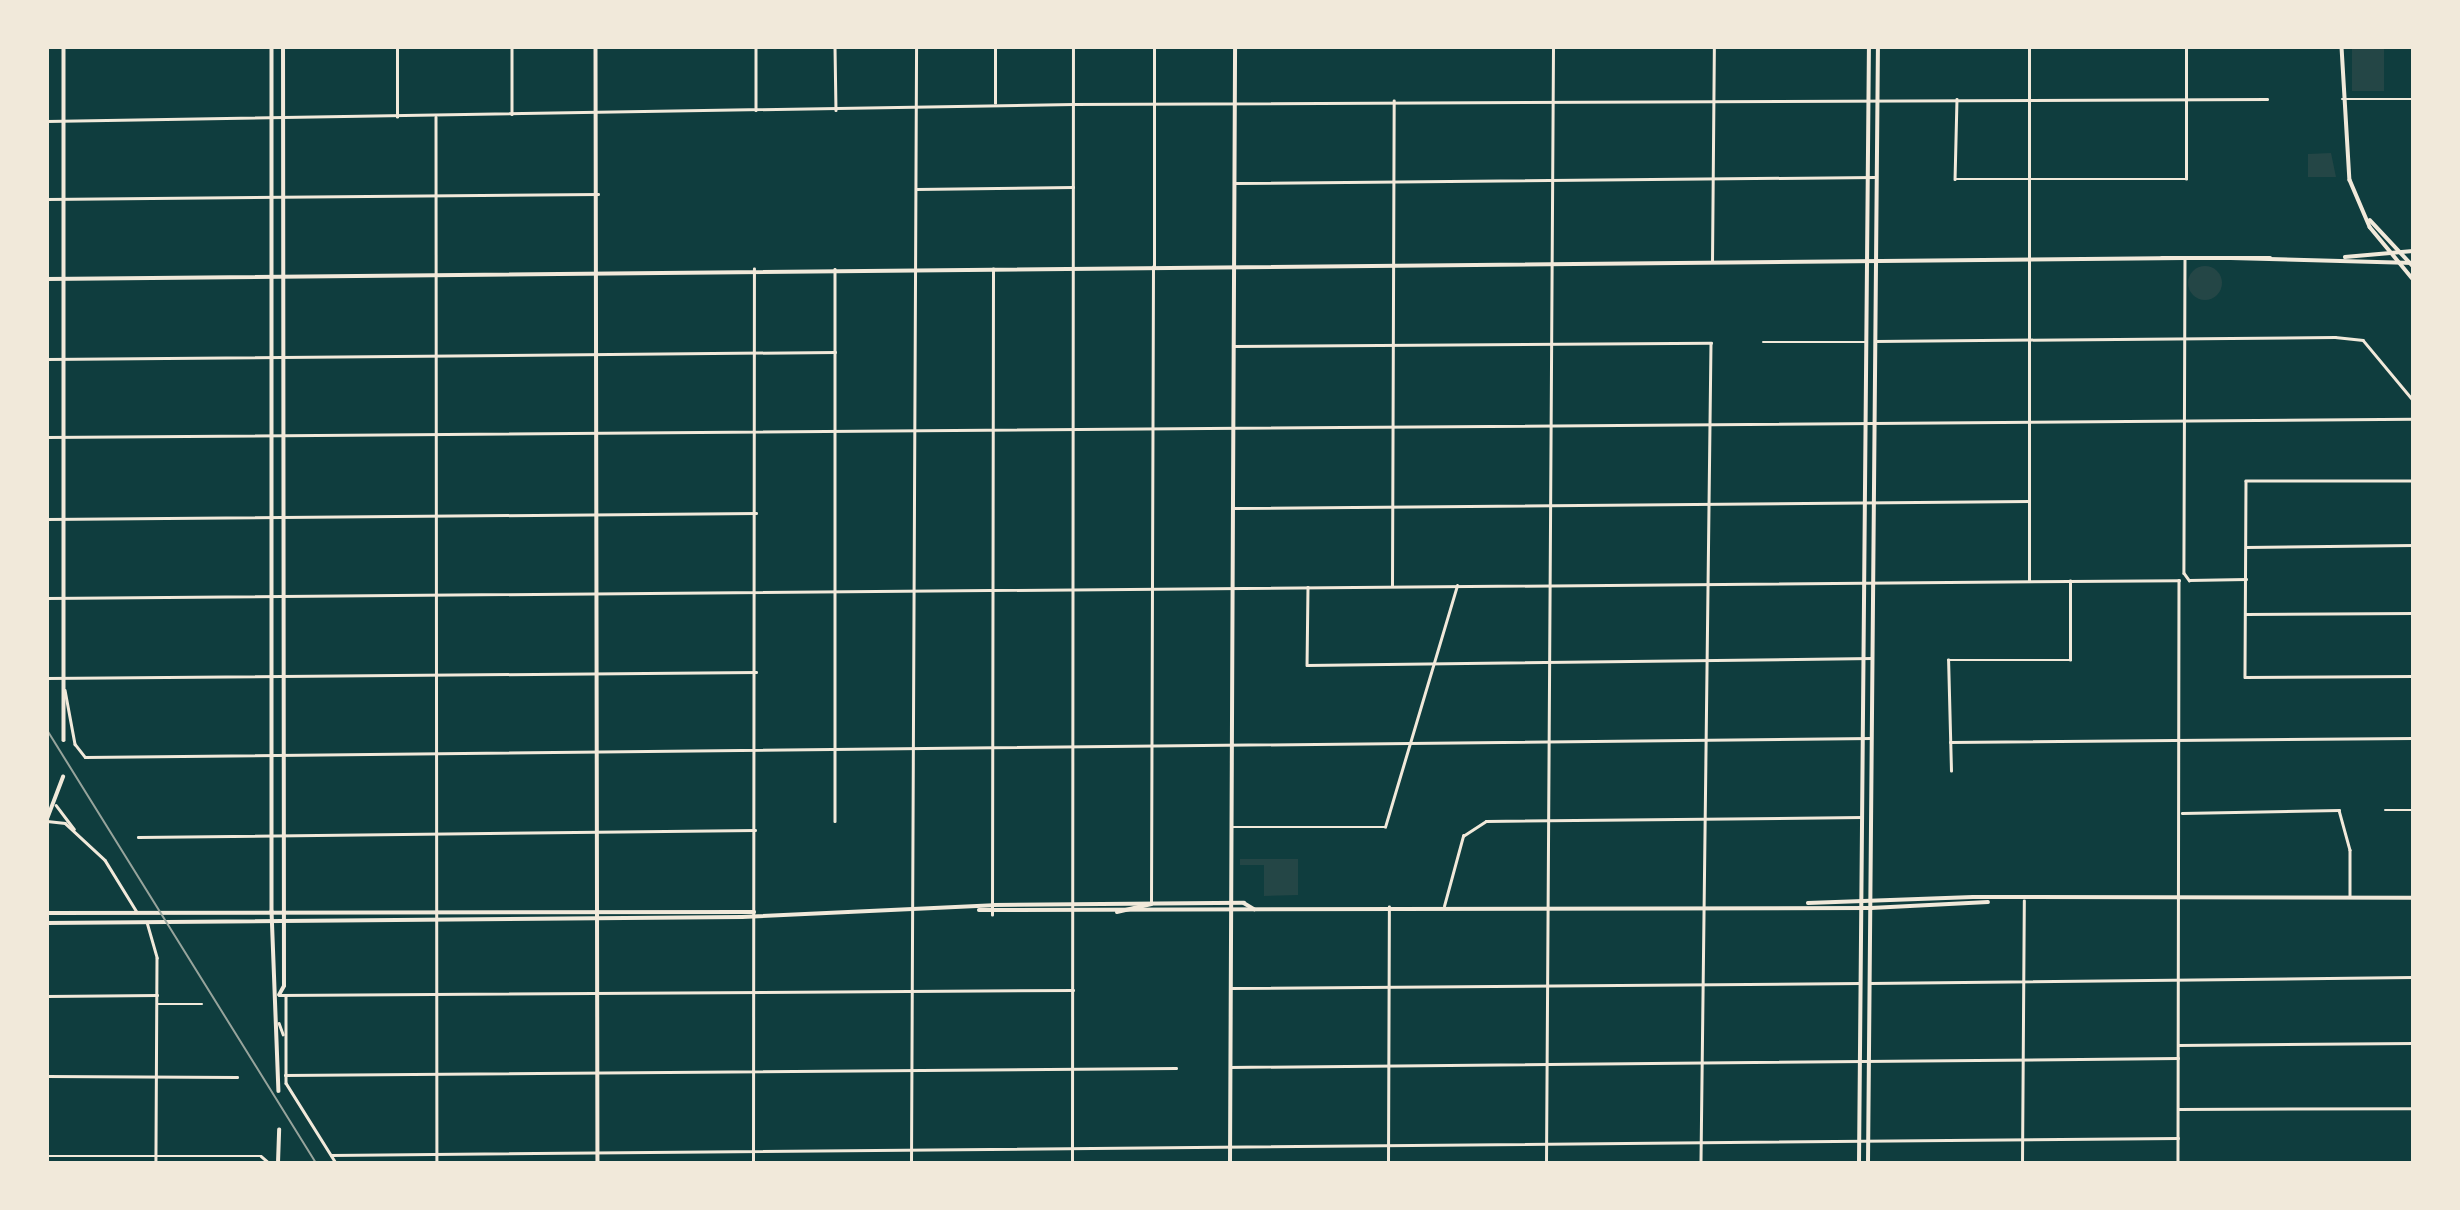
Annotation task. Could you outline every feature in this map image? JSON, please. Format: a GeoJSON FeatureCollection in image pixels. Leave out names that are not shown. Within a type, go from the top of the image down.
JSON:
{"type":"FeatureCollection","features":[{"type":"Feature","properties":{"kind":"main road"},"geometry":{"type":"LineString","coordinates":[[64,47],[64,740]]}},
{"type":"Feature","properties":{"kind":"main road"},"geometry":{"type":"LineString","coordinates":[[272,47],[269,357],[273,676],[272,921],[278,995],[279,1091]]}},
{"type":"Feature","properties":{"kind":"main road"},"geometry":{"type":"LineString","coordinates":[[278,995],[283,921],[284,756],[283,47]]}},
{"type":"Feature","properties":{"kind":"main road"},"geometry":{"type":"LineString","coordinates":[[596,47],[599,355],[598,1163]]}},
{"type":"Feature","properties":{"kind":"main road"},"geometry":{"type":"LineString","coordinates":[[1230,1163],[1235,47]]}},
{"type":"Feature","properties":{"kind":"main road"},"geometry":{"type":"LineString","coordinates":[[1859,1163],[1869,47]]}},
{"type":"Feature","properties":{"kind":"main road"},"geometry":{"type":"LineString","coordinates":[[1868,1163],[1878,47]]}},
{"type":"Feature","properties":{"kind":"main road"},"geometry":{"type":"LineString","coordinates":[[2342,47],[2347,172],[2369,219],[2413,279]]}},
{"type":"Feature","properties":{"kind":"main road"},"geometry":{"type":"LineString","coordinates":[[2369,219],[2412,264]]}},
{"type":"Feature","properties":{"kind":"main road"},"geometry":{"type":"LineString","coordinates":[[47,279],[437,276],[754,269],[1074,269],[1712,262],[1866,258],[2270,258],[2346,257],[2413,251]]}},
{"type":"Feature","properties":{"kind":"main road"},"geometry":{"type":"LineString","coordinates":[[2346,257],[2412,264]]}},
{"type":"Feature","properties":{"kind":"main road"},"geometry":{"type":"LineString","coordinates":[[2231,258],[2270,258]]}},
{"type":"Feature","properties":{"kind":"main road"},"geometry":{"type":"LineString","coordinates":[[47,820],[56,805],[64,777]]}},
{"type":"Feature","properties":{"kind":"main road"},"geometry":{"type":"LineString","coordinates":[[976,910],[992,915],[1112,915],[1231,913],[1254,909],[1808,903],[1860,898],[1988,902]]}},
{"type":"Feature","properties":{"kind":"main road"},"geometry":{"type":"LineString","coordinates":[[1808,903],[1871,908],[2024,901],[2413,898]]}},
{"type":"Feature","properties":{"kind":"main road"},"geometry":{"type":"LineString","coordinates":[[47,922],[599,918],[756,912],[915,913],[976,910],[993,905],[1231,903],[1254,909]]}},
{"type":"Feature","properties":{"kind":"main road"},"geometry":{"type":"LineString","coordinates":[[1112,915],[1152,904]]}},
{"type":"Feature","properties":{"kind":"main road"},"geometry":{"type":"LineString","coordinates":[[47,913],[743,907],[756,912]]}},
{"type":"Feature","properties":{"kind":"main road"},"geometry":{"type":"LineString","coordinates":[[278,1163],[279,1130]]}},
{"type":"Feature","properties":{"kind":"street"},"geometry":{"type":"LineString","coordinates":[[397,47],[397,117]]}},
{"type":"Feature","properties":{"kind":"street"},"geometry":{"type":"LineString","coordinates":[[512,47],[512,115]]}},
{"type":"Feature","properties":{"kind":"street"},"geometry":{"type":"LineString","coordinates":[[756,47],[756,112]]}},
{"type":"Feature","properties":{"kind":"street"},"geometry":{"type":"LineString","coordinates":[[835,47],[836,110]]}},
{"type":"Feature","properties":{"kind":"street"},"geometry":{"type":"LineString","coordinates":[[911,1163],[915,913],[916,47]]}},
{"type":"Feature","properties":{"kind":"street"},"geometry":{"type":"LineString","coordinates":[[995,47],[995,105]]}},
{"type":"Feature","properties":{"kind":"street"},"geometry":{"type":"LineString","coordinates":[[1072,1163],[1073,47]]}},
{"type":"Feature","properties":{"kind":"street"},"geometry":{"type":"LineString","coordinates":[[1152,904],[1154,47]]}},
{"type":"Feature","properties":{"kind":"street"},"geometry":{"type":"LineString","coordinates":[[1546,1163],[1553,47]]}},
{"type":"Feature","properties":{"kind":"street"},"geometry":{"type":"LineString","coordinates":[[1712,262],[1714,47]]}},
{"type":"Feature","properties":{"kind":"street"},"geometry":{"type":"LineString","coordinates":[[2029,47],[2029,581]]}},
{"type":"Feature","properties":{"kind":"street"},"geometry":{"type":"LineString","coordinates":[[1956,99],[1955,179],[2186,179],[2186,47]]}},
{"type":"Feature","properties":{"kind":"street"},"geometry":{"type":"LineString","coordinates":[[47,121],[596,115],[995,105],[1553,99],[2267,99]]}},
{"type":"Feature","properties":{"kind":"street"},"geometry":{"type":"LineString","coordinates":[[2342,99],[2413,99]]}},
{"type":"Feature","properties":{"kind":"street"},"geometry":{"type":"LineString","coordinates":[[1392,586],[1394,101]]}},
{"type":"Feature","properties":{"kind":"street"},"geometry":{"type":"LineString","coordinates":[[436,117],[437,1163]]}},
{"type":"Feature","properties":{"kind":"street"},"geometry":{"type":"LineString","coordinates":[[1235,183],[1877,177]]}},
{"type":"Feature","properties":{"kind":"street"},"geometry":{"type":"LineString","coordinates":[[916,189],[1073,187]]}},
{"type":"Feature","properties":{"kind":"street"},"geometry":{"type":"LineString","coordinates":[[47,199],[598,194]]}},
{"type":"Feature","properties":{"kind":"street"},"geometry":{"type":"LineString","coordinates":[[2185,258],[2186,577],[2246,579]]}},
{"type":"Feature","properties":{"kind":"street"},"geometry":{"type":"LineString","coordinates":[[753,1163],[757,991],[754,269]]}},
{"type":"Feature","properties":{"kind":"street"},"geometry":{"type":"LineString","coordinates":[[835,269],[835,821]]}},
{"type":"Feature","properties":{"kind":"street"},"geometry":{"type":"LineString","coordinates":[[992,915],[995,590],[993,269]]}},
{"type":"Feature","properties":{"kind":"street"},"geometry":{"type":"LineString","coordinates":[[1875,341],[2362,341],[2413,400]]}},
{"type":"Feature","properties":{"kind":"street"},"geometry":{"type":"LineString","coordinates":[[1763,342],[1865,342]]}},
{"type":"Feature","properties":{"kind":"street"},"geometry":{"type":"LineString","coordinates":[[1234,346],[1711,343],[1708,819],[1702,982],[1701,1163]]}},
{"type":"Feature","properties":{"kind":"street"},"geometry":{"type":"LineString","coordinates":[[47,359],[835,352]]}},
{"type":"Feature","properties":{"kind":"street"},"geometry":{"type":"LineString","coordinates":[[47,437],[599,434],[835,436],[995,432],[1711,426],[1875,421],[2413,419]]}},
{"type":"Feature","properties":{"kind":"street"},"geometry":{"type":"LineString","coordinates":[[2413,481],[2246,481],[2245,677],[2413,676]]}},
{"type":"Feature","properties":{"kind":"street"},"geometry":{"type":"LineString","coordinates":[[1234,509],[2029,501]]}},
{"type":"Feature","properties":{"kind":"street"},"geometry":{"type":"LineString","coordinates":[[47,519],[756,513]]}},
{"type":"Feature","properties":{"kind":"street"},"geometry":{"type":"LineString","coordinates":[[2246,547],[2413,544]]}},
{"type":"Feature","properties":{"kind":"street"},"geometry":{"type":"LineString","coordinates":[[47,598],[1864,581],[2181,581],[2182,813],[2178,1163]]}},
{"type":"Feature","properties":{"kind":"street"},"geometry":{"type":"LineString","coordinates":[[1951,771],[1948,660],[2070,660],[2070,581]]}},
{"type":"Feature","properties":{"kind":"street"},"geometry":{"type":"LineString","coordinates":[[1232,827],[1385,827],[1457,586]]}},
{"type":"Feature","properties":{"kind":"street"},"geometry":{"type":"LineString","coordinates":[[1308,587],[1307,665],[1872,658]]}},
{"type":"Feature","properties":{"kind":"street"},"geometry":{"type":"LineString","coordinates":[[2246,614],[2413,612]]}},
{"type":"Feature","properties":{"kind":"street"},"geometry":{"type":"LineString","coordinates":[[47,678],[756,672]]}},
{"type":"Feature","properties":{"kind":"street"},"geometry":{"type":"LineString","coordinates":[[64,687],[75,744],[85,757],[1872,738]]}},
{"type":"Feature","properties":{"kind":"street"},"geometry":{"type":"LineString","coordinates":[[1950,742],[2413,738]]}},
{"type":"Feature","properties":{"kind":"street"},"geometry":{"type":"LineString","coordinates":[[56,805],[76,832],[118,875],[137,912]]}},
{"type":"Feature","properties":{"kind":"street"},"geometry":{"type":"LineString","coordinates":[[2182,813],[2339,810],[2350,850],[2350,898]]}},
{"type":"Feature","properties":{"kind":"street"},"geometry":{"type":"LineString","coordinates":[[2385,810],[2413,810]]}},
{"type":"Feature","properties":{"kind":"street"},"geometry":{"type":"LineString","coordinates":[[1444,906],[1463,836],[1486,821],[1862,817]]}},
{"type":"Feature","properties":{"kind":"street"},"geometry":{"type":"LineString","coordinates":[[47,820],[76,832]]}},
{"type":"Feature","properties":{"kind":"street"},"geometry":{"type":"LineString","coordinates":[[138,837],[755,830]]}},
{"type":"Feature","properties":{"kind":"street"},"geometry":{"type":"LineString","coordinates":[[2022,1163],[2024,901]]}},
{"type":"Feature","properties":{"kind":"street"},"geometry":{"type":"LineString","coordinates":[[1388,1163],[1389,907]]}},
{"type":"Feature","properties":{"kind":"street"},"geometry":{"type":"LineString","coordinates":[[147,922],[157,995],[156,1163]]}},
{"type":"Feature","properties":{"kind":"street"},"geometry":{"type":"LineString","coordinates":[[1870,982],[2413,977]]}},
{"type":"Feature","properties":{"kind":"street"},"geometry":{"type":"LineString","coordinates":[[1230,988],[1702,982],[1860,983]]}},
{"type":"Feature","properties":{"kind":"street"},"geometry":{"type":"LineString","coordinates":[[278,995],[1073,990]]}},
{"type":"Feature","properties":{"kind":"street"},"geometry":{"type":"LineString","coordinates":[[47,996],[157,995]]}},
{"type":"Feature","properties":{"kind":"street"},"geometry":{"type":"LineString","coordinates":[[286,995],[285,1075],[336,1163]]}},
{"type":"Feature","properties":{"kind":"street"},"geometry":{"type":"LineString","coordinates":[[157,1004],[202,1004]]}},
{"type":"Feature","properties":{"kind":"street"},"geometry":{"type":"LineString","coordinates":[[279,1023],[284,1037]]}},
{"type":"Feature","properties":{"kind":"street"},"geometry":{"type":"LineString","coordinates":[[2179,1045],[2413,1043]]}},
{"type":"Feature","properties":{"kind":"street"},"geometry":{"type":"LineString","coordinates":[[1230,1068],[2178,1058]]}},
{"type":"Feature","properties":{"kind":"street"},"geometry":{"type":"LineString","coordinates":[[285,1075],[1176,1069]]}},
{"type":"Feature","properties":{"kind":"street"},"geometry":{"type":"LineString","coordinates":[[47,1076],[237,1077]]}},
{"type":"Feature","properties":{"kind":"street"},"geometry":{"type":"LineString","coordinates":[[2178,1109],[2413,1108]]}},
{"type":"Feature","properties":{"kind":"street"},"geometry":{"type":"LineString","coordinates":[[331,1155],[2178,1138]]}},
{"type":"Feature","properties":{"kind":"street"},"geometry":{"type":"LineString","coordinates":[[47,1156],[261,1156],[269,1163]]}},
{"type":"Feature","properties":{"kind":"shaded area"},"geometry":{"type":"Polygon","coordinates":[[[2352,47],[2384,47],[2384,91],[2352,91],[2352,47]]]}},
{"type":"Feature","properties":{"kind":"shaded area"},"geometry":{"type":"Polygon","coordinates":[[[2331,153],[2336,177],[2308,177],[2308,154],[2331,153]]]}},
{"type":"Feature","properties":{"kind":"shaded area"},"geometry":{"type":"Polygon","coordinates":[[[2205,266],[2217,271],[2222,283],[2217,295],[2205,300],[2193,295],[2188,283],[2193,271],[2205,266]]]}},
{"type":"Feature","properties":{"kind":"shaded area"},"geometry":{"type":"Polygon","coordinates":[[[1240,859],[1298,859],[1298,895],[1264,896],[1264,865],[1240,865],[1240,859]]]}},
{"type":"Feature","properties":{"kind":"railway"},"geometry":{"type":"LineString","coordinates":[[47,730],[316,1163]]}}]}
